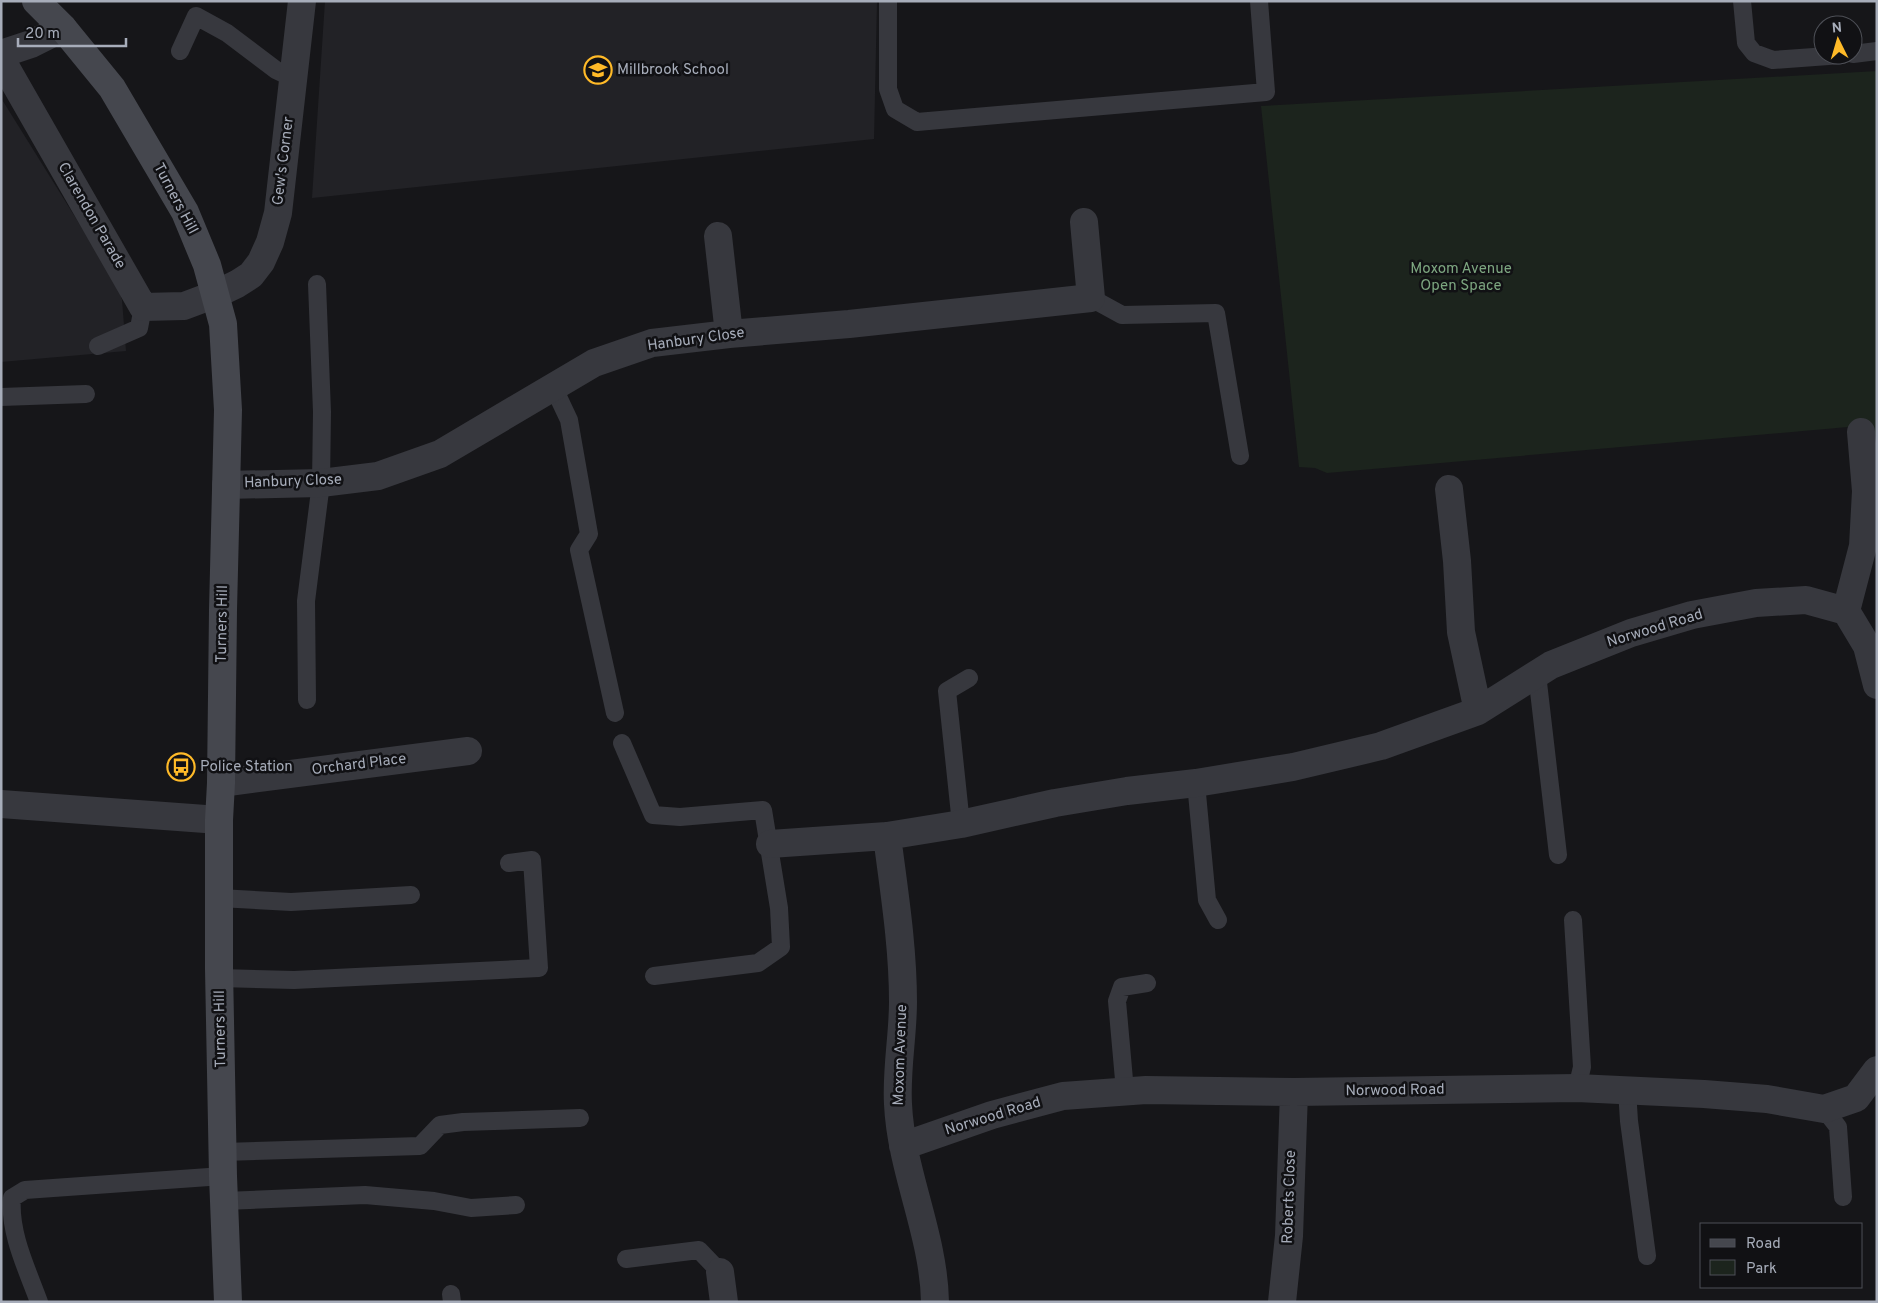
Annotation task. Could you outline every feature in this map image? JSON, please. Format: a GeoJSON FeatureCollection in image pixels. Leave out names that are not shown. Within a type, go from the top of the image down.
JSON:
{"type":"FeatureCollection","features":[{"type":"Feature","properties":{"kind":"main road","name":"Turners Hill"},"geometry":{"type":"LineString","coordinates":[[36,1],[63,28],[112,88],[185,212],[207,265],[223,324],[228,410],[219,898],[228,1302]]}},
{"type":"Feature","properties":{"kind":"street","name":"Gew's Corner"},"geometry":{"type":"LineString","coordinates":[[216,294],[237,284],[251,274],[261,262],[270,242],[278,212],[302,1]]}},
{"type":"Feature","properties":{"kind":"street"},"geometry":{"type":"LineString","coordinates":[[1,54],[31,44],[63,28]]}},
{"type":"Feature","properties":{"kind":"street","name":"Clarendon Parade"},"geometry":{"type":"LineString","coordinates":[[1,59],[143,307]]}},
{"type":"Feature","properties":{"kind":"street"},"geometry":{"type":"LineString","coordinates":[[1084,222],[1091,298]]}},
{"type":"Feature","properties":{"kind":"street"},"geometry":{"type":"LineString","coordinates":[[718,236],[729,334]]}},
{"type":"Feature","properties":{"kind":"street"},"geometry":{"type":"LineString","coordinates":[[143,307],[184,306],[216,294]]}},
{"type":"Feature","properties":{"kind":"street","name":"Hanbury Close"},"geometry":{"type":"LineString","coordinates":[[226,485],[321,483],[378,476],[440,454],[504,418],[553,386],[594,363],[652,343],[1091,298]]}},
{"type":"Feature","properties":{"kind":"street"},"geometry":{"type":"LineString","coordinates":[[1861,432],[1866,491],[1863,546],[1846,611],[1867,646],[1877,685]]}},
{"type":"Feature","properties":{"kind":"street"},"geometry":{"type":"LineString","coordinates":[[1449,489],[1457,561],[1460,632],[1478,711]]}},
{"type":"Feature","properties":{"kind":"street","name":"Norwood Road"},"geometry":{"type":"LineString","coordinates":[[961,824],[1055,803],[1293,768],[1381,746],[1478,711],[1551,665],[1631,633],[1692,615],[1756,603],[1806,600],[1846,611]]}},
{"type":"Feature","properties":{"kind":"street","name":"Orchard Place"},"geometry":{"type":"LineString","coordinates":[[222,784],[468,751]]}},
{"type":"Feature","properties":{"kind":"street"},"geometry":{"type":"LineString","coordinates":[[1,804],[219,820]]}},
{"type":"Feature","properties":{"kind":"street"},"geometry":{"type":"LineString","coordinates":[[770,844],[887,836],[961,824]]}},
{"type":"Feature","properties":{"kind":"street","name":"Moxom Avenue"},"geometry":{"type":"LineString","coordinates":[[887,836],[902,954],[903,1004],[898,1065],[898,1105],[903,1146],[935,1278],[935,1302]]}},
{"type":"Feature","properties":{"kind":"street","name":"Norwood Road"},"geometry":{"type":"LineString","coordinates":[[903,1146],[992,1115],[1063,1096],[1126,1091],[1294,1092],[1577,1088],[1767,1099],[1824,1109],[1856,1098],[1875,1076]]}},
{"type":"Feature","properties":{"kind":"street","name":"Roberts Close"},"geometry":{"type":"LineString","coordinates":[[1282,1302],[1289,1236],[1294,1092]]}},
{"type":"Feature","properties":{"kind":"street"},"geometry":{"type":"LineString","coordinates":[[720,1272],[724,1302]]}},
{"type":"Feature","properties":{"kind":"lane"},"geometry":{"type":"LineString","coordinates":[[888,1],[888,89],[895,109],[917,122],[1266,92],[1259,1]]}},
{"type":"Feature","properties":{"kind":"lane"},"geometry":{"type":"LineString","coordinates":[[1742,1],[1746,42],[1754,53],[1773,60],[1813,57]]}},
{"type":"Feature","properties":{"kind":"lane"},"geometry":{"type":"LineString","coordinates":[[180,50],[196,16],[227,33],[276,70],[293,78]]}},
{"type":"Feature","properties":{"kind":"lane"},"geometry":{"type":"LineString","coordinates":[[1863,53],[1877,51]]}},
{"type":"Feature","properties":{"kind":"lane"},"geometry":{"type":"LineString","coordinates":[[307,700],[306,601],[321,483],[322,412],[317,284]]}},
{"type":"Feature","properties":{"kind":"lane"},"geometry":{"type":"LineString","coordinates":[[1091,298],[1122,315],[1216,313],[1240,456]]}},
{"type":"Feature","properties":{"kind":"lane"},"geometry":{"type":"LineString","coordinates":[[98,346],[139,328],[143,307]]}},
{"type":"Feature","properties":{"kind":"lane"},"geometry":{"type":"LineString","coordinates":[[553,386],[569,420],[589,534],[579,550],[615,713]]}},
{"type":"Feature","properties":{"kind":"lane"},"geometry":{"type":"LineString","coordinates":[[1,397],[86,394]]}},
{"type":"Feature","properties":{"kind":"lane"},"geometry":{"type":"LineString","coordinates":[[1537,674],[1558,855]]}},
{"type":"Feature","properties":{"kind":"lane"},"geometry":{"type":"LineString","coordinates":[[961,824],[947,691],[969,678]]}},
{"type":"Feature","properties":{"kind":"lane"},"geometry":{"type":"LineString","coordinates":[[622,743],[653,815],[680,817],[763,810],[780,908],[781,947],[758,963],[654,976]]}},
{"type":"Feature","properties":{"kind":"lane"},"geometry":{"type":"LineString","coordinates":[[1196,782],[1207,900],[1218,920]]}},
{"type":"Feature","properties":{"kind":"lane"},"geometry":{"type":"LineString","coordinates":[[220,978],[294,980],[539,968],[532,860],[508,863]]}},
{"type":"Feature","properties":{"kind":"lane"},"geometry":{"type":"LineString","coordinates":[[219,898],[291,902],[411,895]]}},
{"type":"Feature","properties":{"kind":"lane"},"geometry":{"type":"LineString","coordinates":[[1573,920],[1582,1067],[1577,1088]]}},
{"type":"Feature","properties":{"kind":"lane"},"geometry":{"type":"LineString","coordinates":[[1126,1091],[1117,1001],[1122,987],[1147,983]]}},
{"type":"Feature","properties":{"kind":"lane"},"geometry":{"type":"LineString","coordinates":[[1627,1090],[1629,1121],[1647,1256]]}},
{"type":"Feature","properties":{"kind":"lane"},"geometry":{"type":"LineString","coordinates":[[1824,1109],[1838,1127],[1842,1197]]}},
{"type":"Feature","properties":{"kind":"lane"},"geometry":{"type":"LineString","coordinates":[[39,1302],[16,1235],[11,1213],[12,1198],[25,1190],[224,1176],[420,1146],[440,1125],[463,1122],[580,1118]]}},
{"type":"Feature","properties":{"kind":"lane"},"geometry":{"type":"LineString","coordinates":[[224,1176],[365,1195],[434,1201],[471,1208],[516,1206]]}},
{"type":"Feature","properties":{"kind":"lane"},"geometry":{"type":"LineString","coordinates":[[626,1258],[699,1250],[720,1272]]}},
{"type":"Feature","properties":{"kind":"shaded area","name":"Millbrook School"},"geometry":{"type":"Polygon","coordinates":[[[325,1],[877,1],[874,139],[312,198],[325,1]]]}},
{"type":"Feature","properties":{"kind":"shaded area"},"geometry":{"type":"Polygon","coordinates":[[[1,98],[118,286],[122,300],[126,351],[1,362],[1,98]]]}},
{"type":"Feature","properties":{"kind":"green space","name":"Moxom Avenue Open Space"},"geometry":{"type":"Polygon","coordinates":[[[1877,71],[1877,438],[1870,425],[1327,473],[1315,468],[1299,467],[1261,106],[1877,71]]]}},
{"type":"Feature","properties":{"kind":"place","name":"Millbrook School"},"geometry":{"type":"Point","coordinates":[598,70]}},
{"type":"Feature","properties":{"kind":"place","name":"Police Station"},"geometry":{"type":"Point","coordinates":[181,767]}}]}
